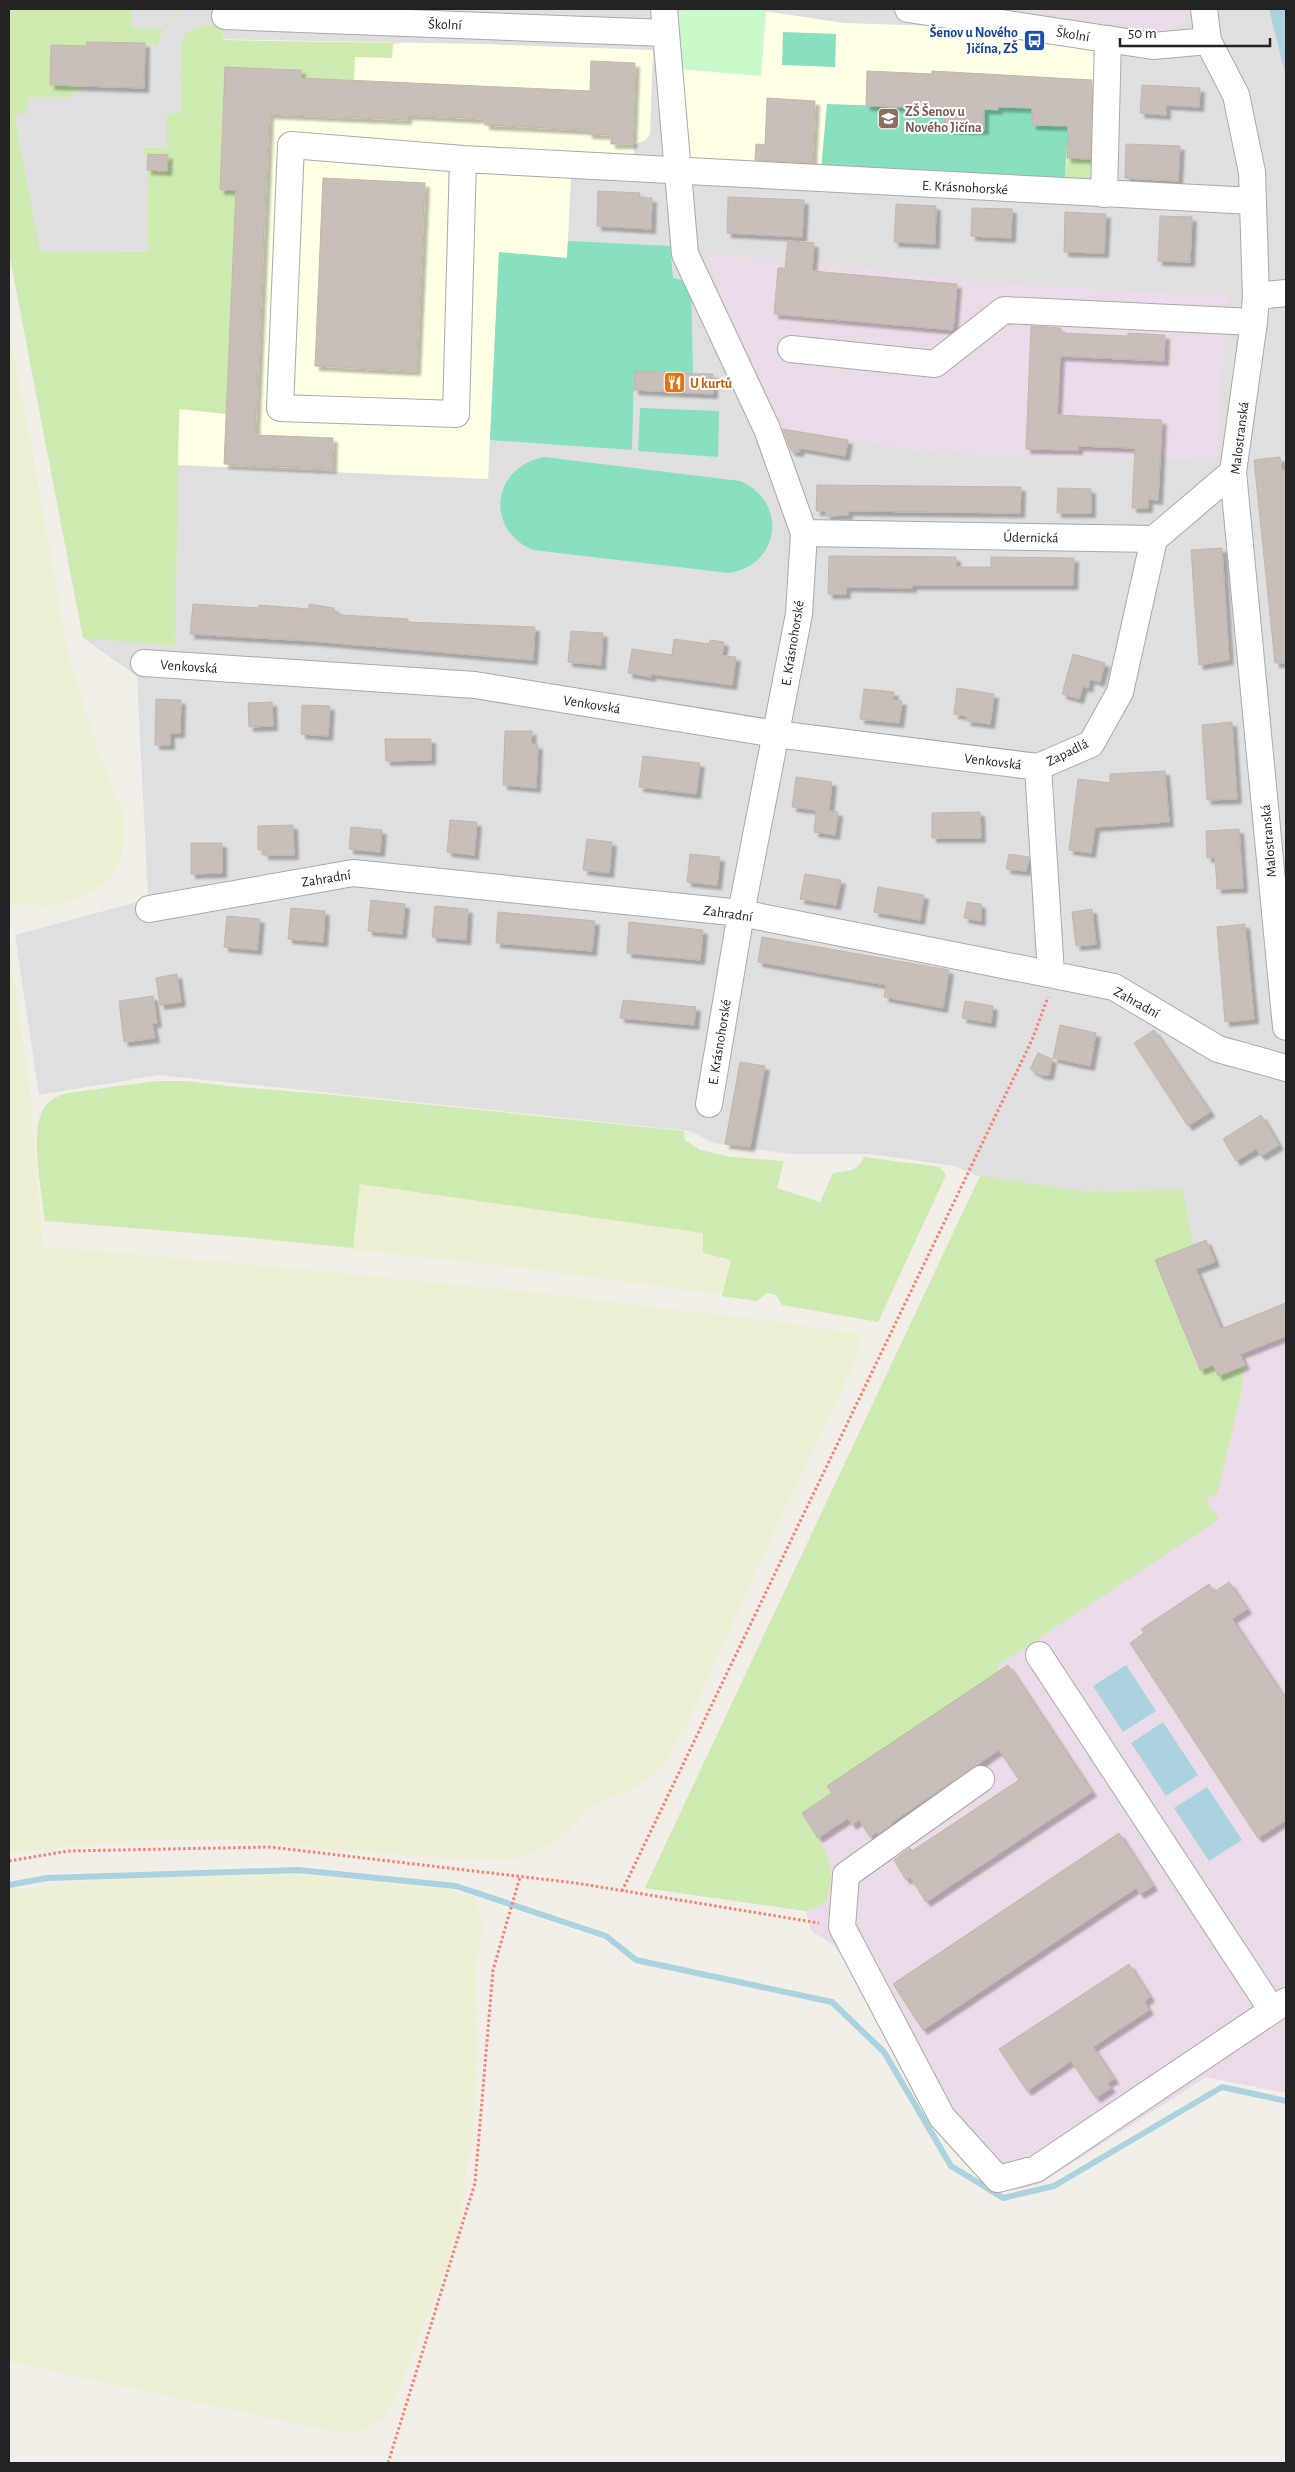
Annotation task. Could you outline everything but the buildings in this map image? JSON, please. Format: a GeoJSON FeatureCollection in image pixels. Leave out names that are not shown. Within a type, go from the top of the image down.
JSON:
{"type":"FeatureCollection","features":[{"type":"Feature","properties":{"kind":"street","name":"Školní"},"geometry":{"type":"LineString","coordinates":[[908,9],[1153,46],[1208,41]]}},
{"type":"Feature","properties":{"kind":"street","name":"Malostranská"},"geometry":{"type":"LineString","coordinates":[[1204,9],[1208,41],[1236,95],[1252,172],[1256,296],[1233,472],[1281,932],[1286,1027]]}},
{"type":"Feature","properties":{"kind":"street","name":"Školní"},"geometry":{"type":"LineString","coordinates":[[225,16],[665,21]]}},
{"type":"Feature","properties":{"kind":"street","name":"E. Krásnohorské"},"geometry":{"type":"LineString","coordinates":[[665,21],[686,254],[767,430],[804,533],[799,614],[740,913],[709,1104]]}},
{"type":"Feature","properties":{"kind":"street"},"geometry":{"type":"LineString","coordinates":[[1104,194],[1108,39]]}},
{"type":"Feature","properties":{"kind":"street"},"geometry":{"type":"LineString","coordinates":[[463,160],[456,414],[280,408],[291,145],[463,160],[678,170]]}},
{"type":"Feature","properties":{"kind":"street","name":"E. Krásnohorské"},"geometry":{"type":"LineString","coordinates":[[678,170],[1253,201]]}},
{"type":"Feature","properties":{"kind":"street"},"geometry":{"type":"LineString","coordinates":[[1256,296],[1286,293]]}},
{"type":"Feature","properties":{"kind":"street"},"geometry":{"type":"LineString","coordinates":[[791,350],[935,364],[1004,310],[1254,322]]}},
{"type":"Feature","properties":{"kind":"street"},"geometry":{"type":"LineString","coordinates":[[1154,539],[1233,472]]}},
{"type":"Feature","properties":{"kind":"street","name":"Údernická"},"geometry":{"type":"LineString","coordinates":[[804,533],[1154,539]]}},
{"type":"Feature","properties":{"kind":"street","name":"Zapadlá"},"geometry":{"type":"LineString","coordinates":[[1051,974],[1038,767],[1091,744],[1120,692],[1154,539]]}},
{"type":"Feature","properties":{"kind":"street","name":"Venkovská"},"geometry":{"type":"LineString","coordinates":[[144,663],[475,685],[776,734],[1038,767]]}},
{"type":"Feature","properties":{"kind":"street","name":"Zahradní"},"geometry":{"type":"LineString","coordinates":[[149,909],[353,873],[740,913],[1114,987],[1218,1049],[1286,1068]]}},
{"type":"Feature","properties":{"kind":"street"},"geometry":{"type":"LineString","coordinates":[[981,1779],[846,1875],[842,1927],[942,2117],[998,2179],[1036,2169],[1279,2006],[1039,1655]]}},
{"type":"Feature","properties":{"kind":"path"},"geometry":{"type":"LineString","coordinates":[[622,1891],[1032,1040],[1046,1005],[1051,974]]}},
{"type":"Feature","properties":{"kind":"path"},"geometry":{"type":"LineString","coordinates":[[9,1861],[68,1851],[270,1847],[622,1891],[842,1927]]}},
{"type":"Feature","properties":{"kind":"path"},"geometry":{"type":"LineString","coordinates":[[388,2463],[475,2183],[493,1970],[520,1877]]}},
{"type":"Feature","properties":{"kind":"shaded area"},"geometry":{"type":"Polygon","coordinates":[[[9,9],[1286,9],[1286,1336],[1241,1354],[1245,1365],[1218,1376],[1200,1370],[1155,1260],[1183,1190],[1083,1191],[977,1176],[955,1166],[870,1154],[791,1154],[713,1143],[690,1131],[159,1075],[39,1095],[15,935],[148,899],[137,676],[83,638],[9,252],[9,9]]]}},
{"type":"Feature","properties":{"kind":"shaded area","name":"ZŠ Šenov u Nového Jičína"},"geometry":{"type":"Polygon","coordinates":[[[688,9],[751,9],[844,23],[933,26],[999,38],[1096,47],[1091,182],[821,169],[822,164],[690,158],[674,16],[688,9]]]}},
{"type":"Feature","properties":{"kind":"shaded area"},"geometry":{"type":"Polygon","coordinates":[[[1010,9],[1190,9],[1190,12],[1185,22],[1168,31],[1010,9]]]}},
{"type":"Feature","properties":{"kind":"shaded area"},"geometry":{"type":"Polygon","coordinates":[[[196,39],[481,44],[653,50],[650,134],[646,140],[634,145],[633,181],[571,178],[567,258],[499,253],[488,479],[177,465],[196,39]]]}},
{"type":"Feature","properties":{"kind":"shaded area"},"geometry":{"type":"Polygon","coordinates":[[[704,253],[815,262],[962,280],[1134,292],[1229,294],[1222,371],[1218,461],[936,453],[777,428],[704,253]]]}},
{"type":"Feature","properties":{"kind":"shaded area"},"geometry":{"type":"Polygon","coordinates":[[[9,332],[32,447],[64,632],[74,675],[98,750],[121,809],[125,832],[121,858],[111,878],[84,896],[52,906],[9,904],[9,332]]]}},
{"type":"Feature","properties":{"kind":"shaded area"},"geometry":{"type":"Polygon","coordinates":[[[9,945],[29,1082],[43,1246],[539,1293],[796,1324],[862,1335],[854,1362],[839,1398],[779,1521],[690,1718],[669,1756],[654,1774],[637,1786],[592,1807],[557,1841],[524,1857],[510,1859],[440,1858],[217,1839],[172,1839],[72,1846],[9,1853],[9,945]]]}},
{"type":"Feature","properties":{"kind":"shaded area"},"geometry":{"type":"Polygon","coordinates":[[[980,1176],[1083,1191],[1183,1190],[1193,1245],[1155,1260],[1199,1370],[1218,1376],[1244,1366],[1240,1354],[1286,1336],[1286,2093],[1206,2077],[1040,2184],[1017,2190],[993,2185],[973,2172],[949,2143],[848,1963],[832,1944],[811,1931],[806,1911],[645,1888],[980,1176]]]}},
{"type":"Feature","properties":{"kind":"shaded area"},"geometry":{"type":"Polygon","coordinates":[[[360,1184],[704,1233],[703,1253],[731,1260],[723,1295],[532,1269],[347,1249],[353,1248],[360,1184]]]}},
{"type":"Feature","properties":{"kind":"shaded area"},"geometry":{"type":"Polygon","coordinates":[[[290,1873],[441,1888],[475,1896],[483,1925],[476,1965],[477,2053],[472,2145],[467,2161],[461,2222],[449,2261],[397,2395],[385,2418],[367,2429],[355,2432],[336,2432],[9,2362],[9,1890],[166,1874],[290,1873]]]}},
{"type":"Feature","properties":{"kind":"green space"},"geometry":{"type":"Polygon","coordinates":[[[9,9],[132,9],[131,28],[162,29],[177,9],[182,9],[166,25],[157,46],[145,43],[87,42],[86,46],[51,45],[50,85],[81,86],[81,90],[69,97],[27,97],[28,114],[14,114],[40,251],[148,252],[147,170],[167,171],[168,155],[143,154],[144,148],[167,148],[167,114],[181,114],[182,41],[189,31],[200,27],[224,24],[223,40],[405,43],[393,44],[392,58],[355,57],[354,80],[301,78],[301,70],[297,69],[226,67],[221,190],[236,190],[226,414],[179,409],[175,646],[83,638],[9,252],[9,9]]]}},
{"type":"Feature","properties":{"kind":"green space"},"geometry":{"type":"Polygon","coordinates":[[[688,9],[751,9],[766,11],[761,76],[680,69],[674,16],[688,9]]]}},
{"type":"Feature","properties":{"kind":"green space"},"geometry":{"type":"Polygon","coordinates":[[[783,32],[836,34],[835,67],[782,65],[783,32]]]}},
{"type":"Feature","properties":{"kind":"green space"},"geometry":{"type":"Polygon","coordinates":[[[827,104],[945,108],[945,129],[983,130],[984,109],[998,110],[998,107],[1032,108],[1032,125],[1068,126],[1065,181],[821,169],[827,104]]]}},
{"type":"Feature","properties":{"kind":"green space"},"geometry":{"type":"Polygon","coordinates":[[[1067,158],[1092,159],[1091,182],[1065,181],[1067,158]]]}},
{"type":"Feature","properties":{"kind":"green space"},"geometry":{"type":"Polygon","coordinates":[[[568,241],[670,246],[673,278],[691,282],[693,373],[653,371],[634,374],[632,450],[490,440],[499,252],[567,258],[568,241]]]}},
{"type":"Feature","properties":{"kind":"green space"},"geometry":{"type":"Polygon","coordinates":[[[640,408],[719,411],[718,457],[638,451],[640,408]]]}},
{"type":"Feature","properties":{"kind":"green space"},"geometry":{"type":"Polygon","coordinates":[[[544,457],[740,481],[755,490],[766,503],[771,517],[772,532],[768,546],[759,558],[746,568],[729,573],[533,550],[517,540],[507,528],[501,514],[501,499],[505,485],[513,473],[527,463],[544,457]]]}},
{"type":"Feature","properties":{"kind":"green space"},"geometry":{"type":"Polygon","coordinates":[[[157,1081],[186,1081],[315,1093],[684,1131],[685,1140],[700,1150],[731,1157],[784,1161],[777,1188],[820,1202],[833,1173],[855,1168],[864,1157],[940,1167],[946,1175],[878,1322],[782,1305],[776,1295],[767,1293],[757,1301],[722,1296],[731,1260],[703,1253],[703,1233],[360,1184],[353,1248],[45,1221],[38,1167],[37,1137],[38,1124],[45,1106],[55,1098],[67,1093],[157,1081]]]}},
{"type":"Feature","properties":{"kind":"green space"},"geometry":{"type":"Polygon","coordinates":[[[980,1176],[1083,1191],[1183,1190],[1193,1245],[1155,1260],[1199,1370],[1213,1365],[1218,1376],[1245,1365],[1241,1394],[1218,1491],[1206,1501],[1219,1519],[997,1666],[1000,1671],[827,1786],[832,1793],[802,1813],[823,1846],[830,1865],[830,1888],[826,1903],[806,1911],[645,1888],[980,1176]]]}},
{"type":"Feature","properties":{"kind":"water"},"geometry":{"type":"Polygon","coordinates":[[[1269,9],[1286,9],[1286,77],[1269,9]]]}},
{"type":"Feature","properties":{"kind":"water"},"geometry":{"type":"Polygon","coordinates":[[[1126,1665],[1156,1711],[1123,1732],[1093,1686],[1126,1665]]]}},
{"type":"Feature","properties":{"kind":"water"},"geometry":{"type":"Polygon","coordinates":[[[1163,1722],[1198,1775],[1166,1796],[1131,1743],[1163,1722]]]}},
{"type":"Feature","properties":{"kind":"water"},"geometry":{"type":"Polygon","coordinates":[[[1207,1787],[1242,1840],[1209,1861],[1174,1808],[1207,1787]]]}},
{"type":"Feature","properties":{"kind":"waterway"},"geometry":{"type":"LineString","coordinates":[[9,1885],[47,1878],[298,1870],[456,1886],[606,1936],[636,1960],[832,2002],[884,2052],[951,2166],[1003,2198],[1054,2186],[1222,2087],[1286,2101]]}},
{"type":"Feature","properties":{"kind":"place","name":"Šenov u Nového Jičína, ZŠ"},"geometry":{"type":"Point","coordinates":[1034,40]}},
{"type":"Feature","properties":{"kind":"place","name":"ZŠ Šenov u Nového Jičína"},"geometry":{"type":"Point","coordinates":[889,119]}},
{"type":"Feature","properties":{"kind":"place","name":"U kurtů"},"geometry":{"type":"Point","coordinates":[674,383]}}]}
